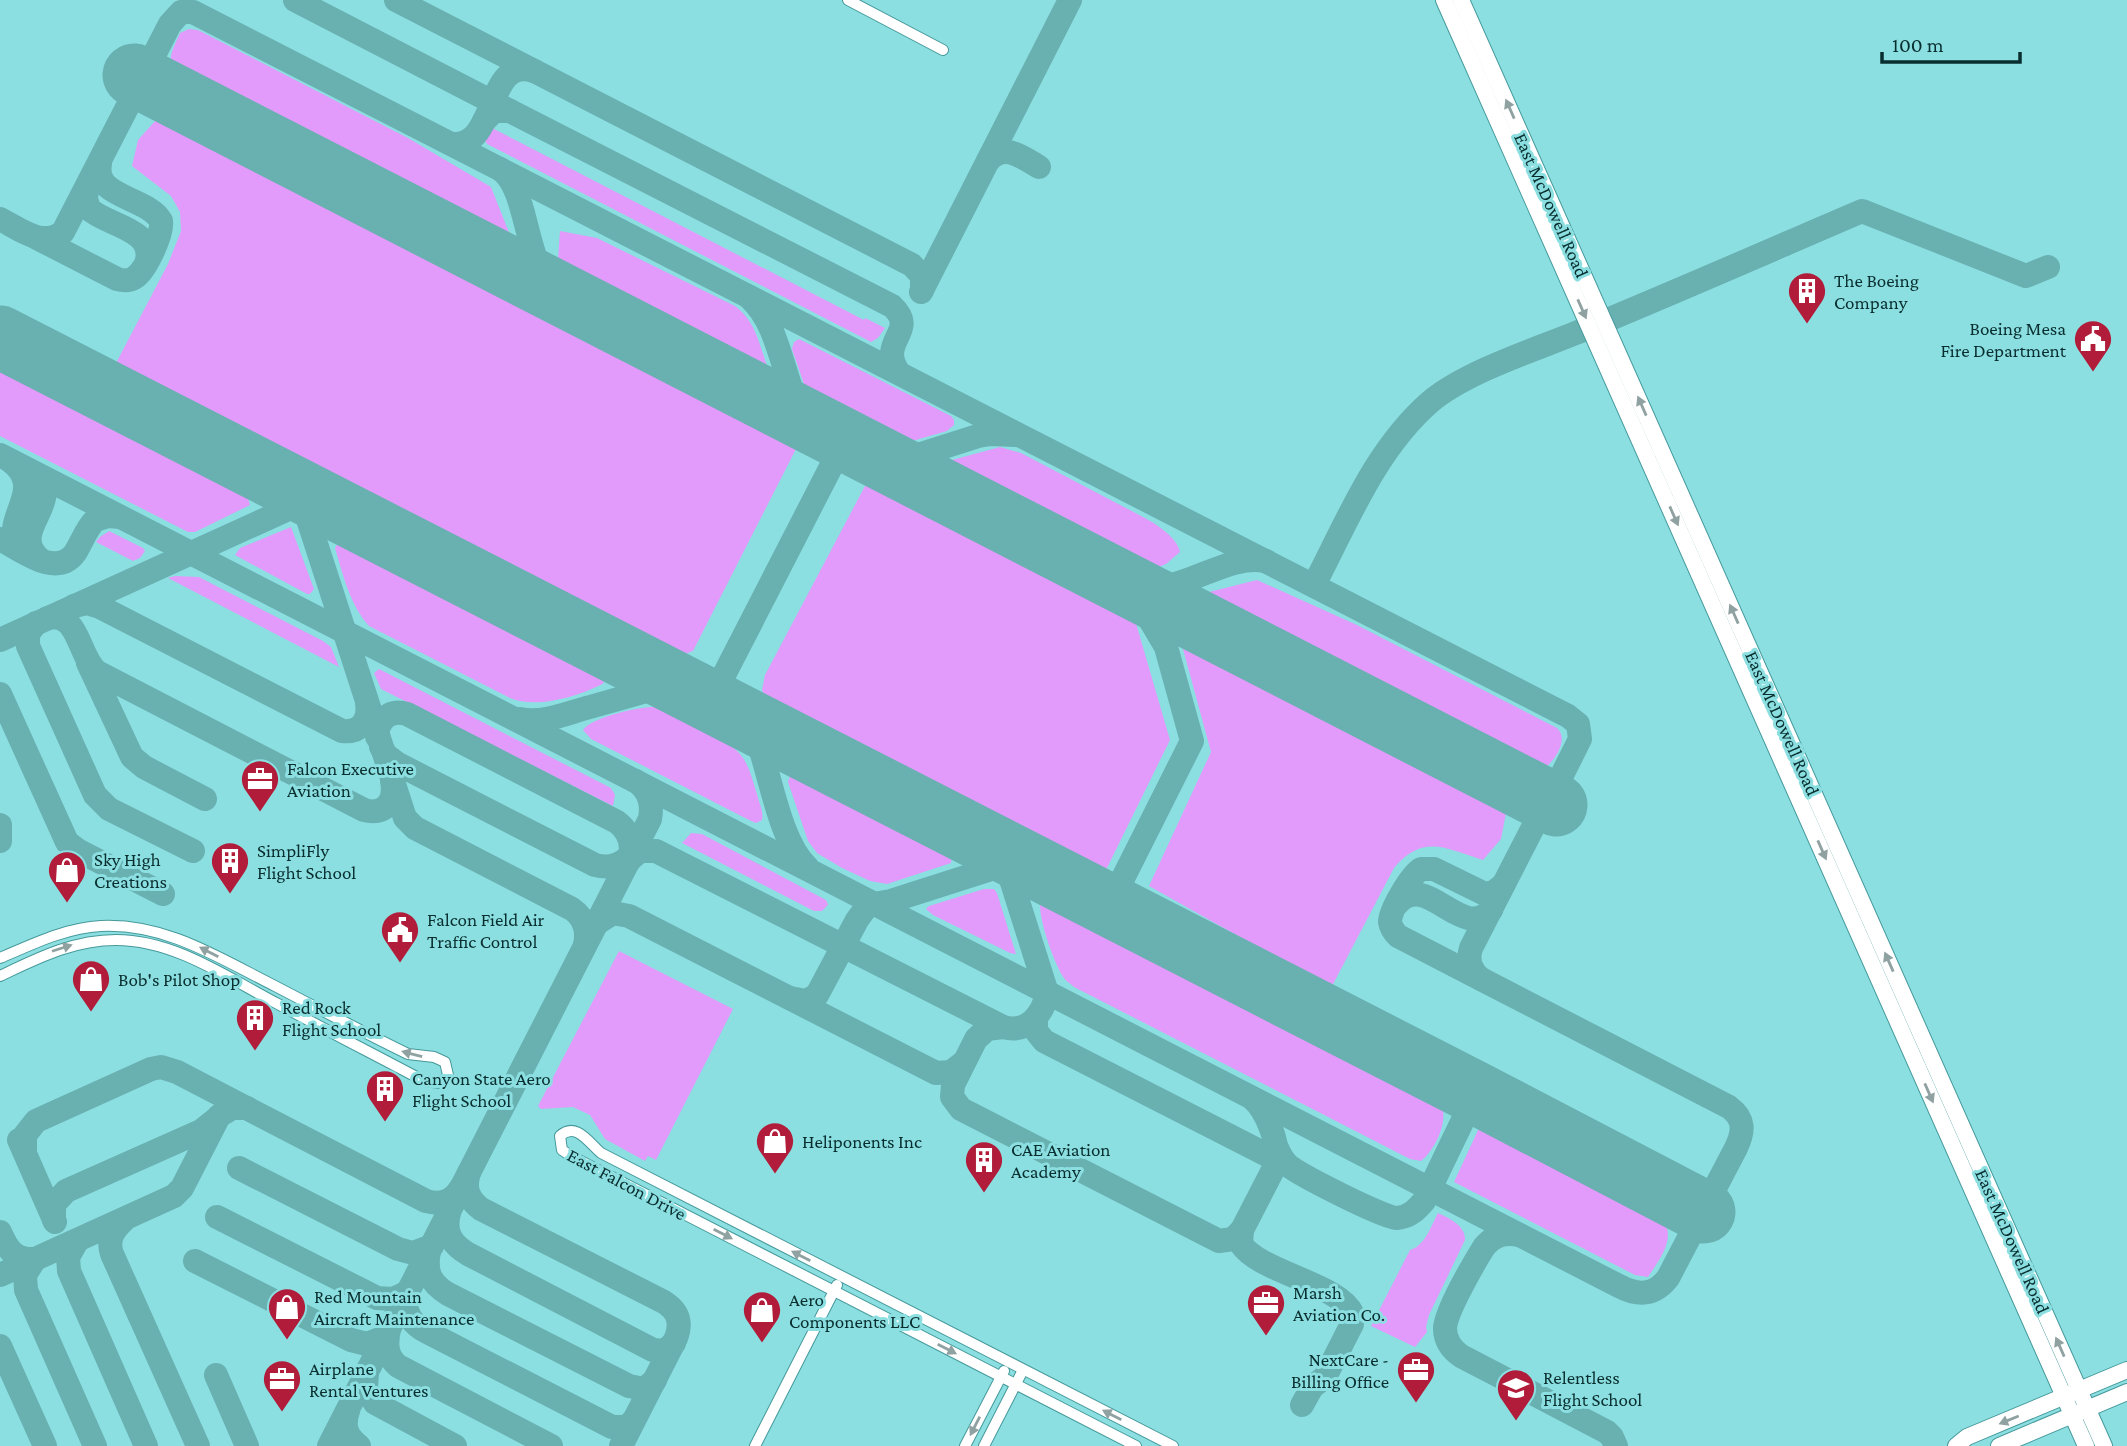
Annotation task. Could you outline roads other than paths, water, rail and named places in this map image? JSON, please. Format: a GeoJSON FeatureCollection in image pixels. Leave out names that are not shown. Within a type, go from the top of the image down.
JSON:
{"type":"FeatureCollection","features":[{"type":"Feature","properties":{"kind":"main road","name":"East McDowell Road"},"geometry":{"type":"LineString","coordinates":[[1444,0],[2086,1446]]}},
{"type":"Feature","properties":{"kind":"main road","name":"East McDowell Road"},"geometry":{"type":"LineString","coordinates":[[1461,0],[2104,1446]]}},
{"type":"Feature","properties":{"kind":"main road"},"geometry":{"type":"LineString","coordinates":[[1956,1446],[1967,1437],[2127,1370]]}},
{"type":"Feature","properties":{"kind":"main road"},"geometry":{"type":"LineString","coordinates":[[1999,1446],[2127,1392]]}},
{"type":"Feature","properties":{"kind":"street"},"geometry":{"type":"LineString","coordinates":[[848,0],[943,50]]}},
{"type":"Feature","properties":{"kind":"street"},"geometry":{"type":"LineString","coordinates":[[0,958],[54,935],[83,928],[132,927],[165,933],[212,953],[408,1054],[440,1058],[445,1062],[447,1075],[441,1083],[424,1082],[195,960],[152,944],[120,940],[76,944],[49,952],[0,976]]}},
{"type":"Feature","properties":{"kind":"street","name":"East Falcon Drive"},"geometry":{"type":"LineString","coordinates":[[1136,1446],[571,1156],[562,1150],[559,1136],[568,1130],[575,1131],[601,1153],[1173,1446]]}},
{"type":"Feature","properties":{"kind":"street"},"geometry":{"type":"LineString","coordinates":[[755,1446],[842,1277]]}},
{"type":"Feature","properties":{"kind":"street"},"geometry":{"type":"LineString","coordinates":[[965,1446],[1008,1363]]}},
{"type":"Feature","properties":{"kind":"street"},"geometry":{"type":"LineString","coordinates":[[984,1446],[1023,1370]]}},
{"type":"Feature","properties":{"kind":"place","name":"The Boeing Company"},"geometry":{"type":"Point","coordinates":[1807,325]}},
{"type":"Feature","properties":{"kind":"place","name":"Boeing Mesa Fire Department"},"geometry":{"type":"Point","coordinates":[2093,373]}},
{"type":"Feature","properties":{"kind":"place","name":"Falcon Executive Aviation"},"geometry":{"type":"Point","coordinates":[260,813]}},
{"type":"Feature","properties":{"kind":"place","name":"SimpliFly Flight School"},"geometry":{"type":"Point","coordinates":[230,895]}},
{"type":"Feature","properties":{"kind":"place","name":"Sky High Creations"},"geometry":{"type":"Point","coordinates":[67,904]}},
{"type":"Feature","properties":{"kind":"place","name":"Falcon Field Air Traffic Control"},"geometry":{"type":"Point","coordinates":[400,964]}},
{"type":"Feature","properties":{"kind":"place","name":"Bob's Pilot Shop"},"geometry":{"type":"Point","coordinates":[91,1013]}},
{"type":"Feature","properties":{"kind":"place","name":"Red Rock Flight School"},"geometry":{"type":"Point","coordinates":[255,1052]}},
{"type":"Feature","properties":{"kind":"place","name":"Canyon State Aero Flight School"},"geometry":{"type":"Point","coordinates":[385,1123]}},
{"type":"Feature","properties":{"kind":"place","name":"Heliponents Inc"},"geometry":{"type":"Point","coordinates":[775,1175]}},
{"type":"Feature","properties":{"kind":"place","name":"CAE Aviation Academy"},"geometry":{"type":"Point","coordinates":[984,1194]}},
{"type":"Feature","properties":{"kind":"place","name":"Marsh Aviation Co."},"geometry":{"type":"Point","coordinates":[1266,1337]}},
{"type":"Feature","properties":{"kind":"place","name":"Red Mountain Aircraft Maintenance"},"geometry":{"type":"Point","coordinates":[287,1341]}},
{"type":"Feature","properties":{"kind":"place","name":"Aero Components LLC"},"geometry":{"type":"Point","coordinates":[762,1344]}},
{"type":"Feature","properties":{"kind":"place","name":"NextCare - Billing Office"},"geometry":{"type":"Point","coordinates":[1416,1404]}},
{"type":"Feature","properties":{"kind":"place","name":"Airplane Rental Ventures"},"geometry":{"type":"Point","coordinates":[282,1413]}},
{"type":"Feature","properties":{"kind":"place","name":"Relentless Flight School"},"geometry":{"type":"Point","coordinates":[1516,1422]}}]}
